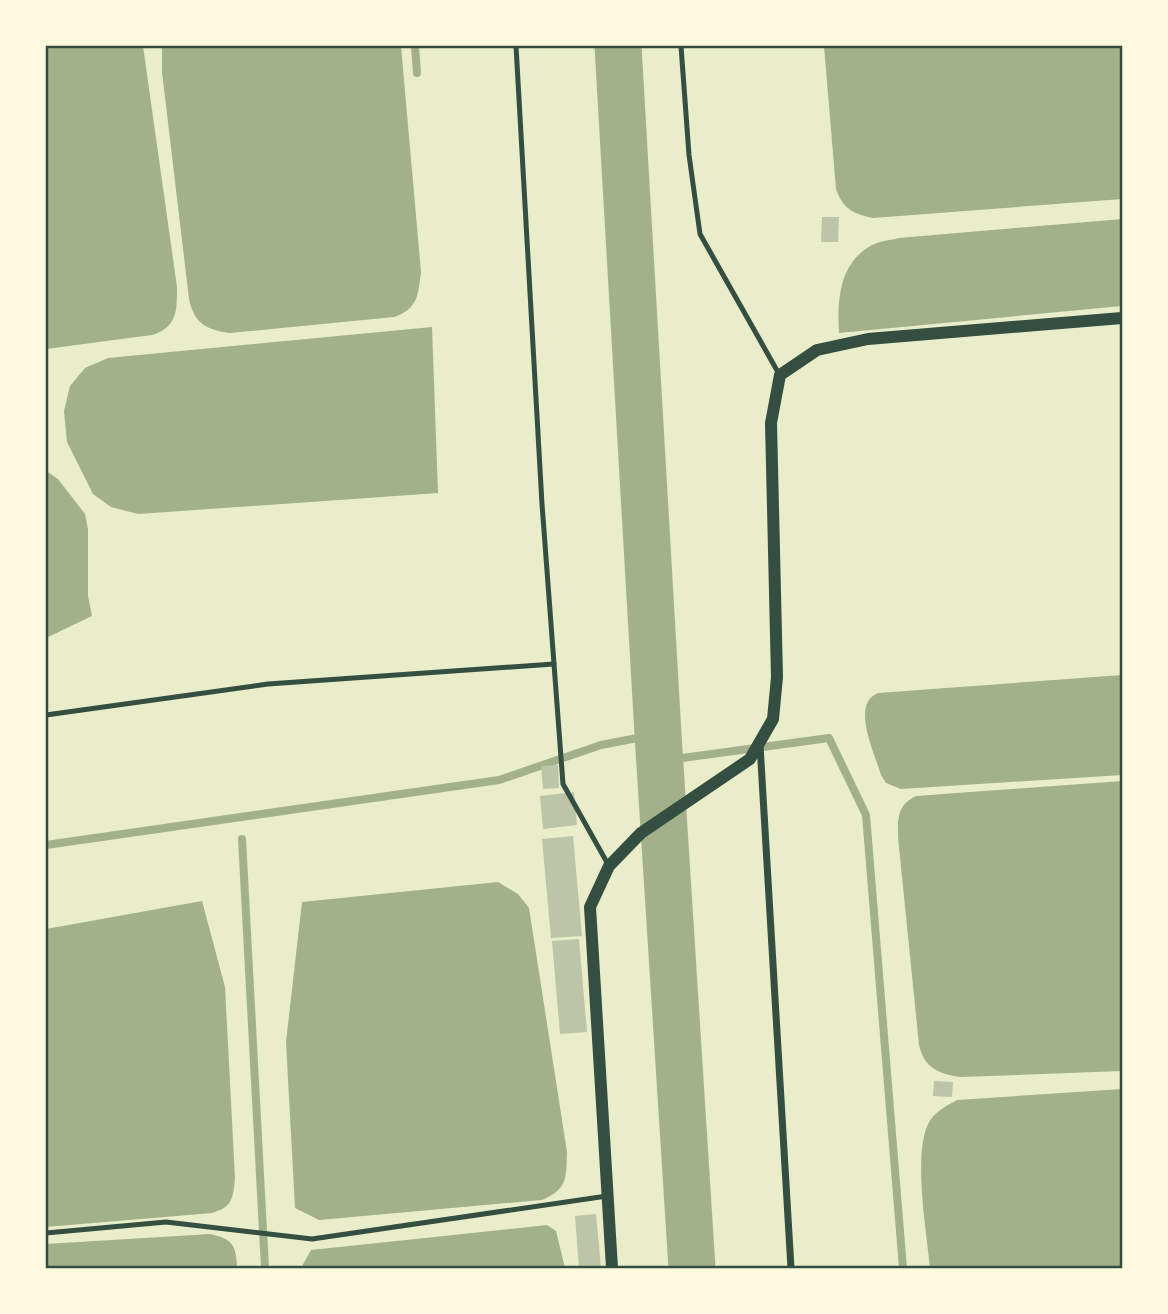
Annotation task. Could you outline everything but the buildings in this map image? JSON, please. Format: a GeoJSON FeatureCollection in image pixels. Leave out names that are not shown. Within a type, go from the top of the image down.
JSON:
{"type":"FeatureCollection","features":[{"type":"Feature","properties":{"kind":"street"},"geometry":{"type":"LineString","coordinates":[[612,1269],[590,907],[608,866],[641,833],[750,759],[773,719],[777,677],[771,423],[780,376],[817,350],[868,338],[1122,318]]}},
{"type":"Feature","properties":{"kind":"street"},"geometry":{"type":"LineString","coordinates":[[760,741],[791,1269]]}},
{"type":"Feature","properties":{"kind":"lane"},"geometry":{"type":"LineString","coordinates":[[516,46],[541,490],[563,784],[608,866]]}},
{"type":"Feature","properties":{"kind":"lane"},"geometry":{"type":"LineString","coordinates":[[681,46],[689,155],[700,234],[780,376]]}},
{"type":"Feature","properties":{"kind":"lane"},"geometry":{"type":"LineString","coordinates":[[46,715],[268,684],[554,664]]}},
{"type":"Feature","properties":{"kind":"lane"},"geometry":{"type":"LineString","coordinates":[[46,1233],[166,1222],[312,1240],[607,1196]]}},
{"type":"Feature","properties":{"kind":"shaded area"},"geometry":{"type":"Polygon","coordinates":[[[46,46],[143,46],[177,287],[174,317],[160,332],[46,349],[46,46]]]}},
{"type":"Feature","properties":{"kind":"shaded area"},"geometry":{"type":"Polygon","coordinates":[[[162,46],[401,46],[421,272],[415,300],[408,310],[394,317],[230,333],[214,330],[198,320],[189,299],[162,72],[162,46]]]}},
{"type":"Feature","properties":{"kind":"shaded area"},"geometry":{"type":"Polygon","coordinates":[[[824,46],[1122,46],[1122,199],[873,218],[854,212],[842,201],[836,189],[824,46]]]}},
{"type":"Feature","properties":{"kind":"shaded area"},"geometry":{"type":"Polygon","coordinates":[[[1122,219],[1122,306],[839,333],[842,283],[853,262],[875,244],[899,238],[1122,219]]]}},
{"type":"Feature","properties":{"kind":"shaded area"},"geometry":{"type":"Polygon","coordinates":[[[432,327],[438,493],[138,514],[111,507],[93,494],[67,442],[64,411],[70,386],[85,368],[108,358],[432,327]]]}},
{"type":"Feature","properties":{"kind":"shaded area"},"geometry":{"type":"Polygon","coordinates":[[[46,471],[58,479],[85,514],[88,529],[88,596],[92,616],[46,638],[46,471]]]}},
{"type":"Feature","properties":{"kind":"shaded area"},"geometry":{"type":"Polygon","coordinates":[[[1122,675],[1122,775],[901,789],[886,783],[870,743],[865,718],[866,708],[870,699],[878,693],[1122,675]]]}},
{"type":"Feature","properties":{"kind":"shaded area"},"geometry":{"type":"Polygon","coordinates":[[[1122,781],[1122,1071],[961,1077],[934,1068],[921,1053],[919,1045],[898,837],[902,808],[916,796],[1122,781]]]}},
{"type":"Feature","properties":{"kind":"shaded area"},"geometry":{"type":"Polygon","coordinates":[[[498,882],[518,894],[529,908],[567,1152],[566,1176],[561,1187],[542,1200],[319,1220],[295,1208],[286,1042],[302,902],[498,882]]]}},
{"type":"Feature","properties":{"kind":"shaded area"},"geometry":{"type":"Polygon","coordinates":[[[202,901],[225,987],[235,1178],[231,1201],[224,1208],[212,1213],[46,1227],[46,929],[202,901]]]}},
{"type":"Feature","properties":{"kind":"shaded area"},"geometry":{"type":"Polygon","coordinates":[[[1122,1089],[1122,1268],[930,1268],[921,1169],[925,1132],[937,1113],[957,1100],[1122,1089]]]}},
{"type":"Feature","properties":{"kind":"shaded area"},"geometry":{"type":"Polygon","coordinates":[[[547,1225],[556,1231],[565,1268],[301,1268],[311,1250],[547,1225]]]}},
{"type":"Feature","properties":{"kind":"shaded area"},"geometry":{"type":"Polygon","coordinates":[[[210,1234],[224,1238],[232,1244],[237,1268],[46,1268],[46,1244],[210,1234]]]}},
{"type":"Feature","properties":{"kind":"waterway"},"geometry":{"type":"LineString","coordinates":[[415,46],[417,73]]}},
{"type":"Feature","properties":{"kind":"waterway"},"geometry":{"type":"LineString","coordinates":[[618,46],[692,1268]]}},
{"type":"Feature","properties":{"kind":"waterway"},"geometry":{"type":"LineString","coordinates":[[46,845],[499,780],[601,745],[658,734]]}},
{"type":"Feature","properties":{"kind":"waterway"},"geometry":{"type":"LineString","coordinates":[[682,758],[829,738],[866,815],[903,1268]]}},
{"type":"Feature","properties":{"kind":"waterway"},"geometry":{"type":"LineString","coordinates":[[242,839],[265,1268]]}}]}
